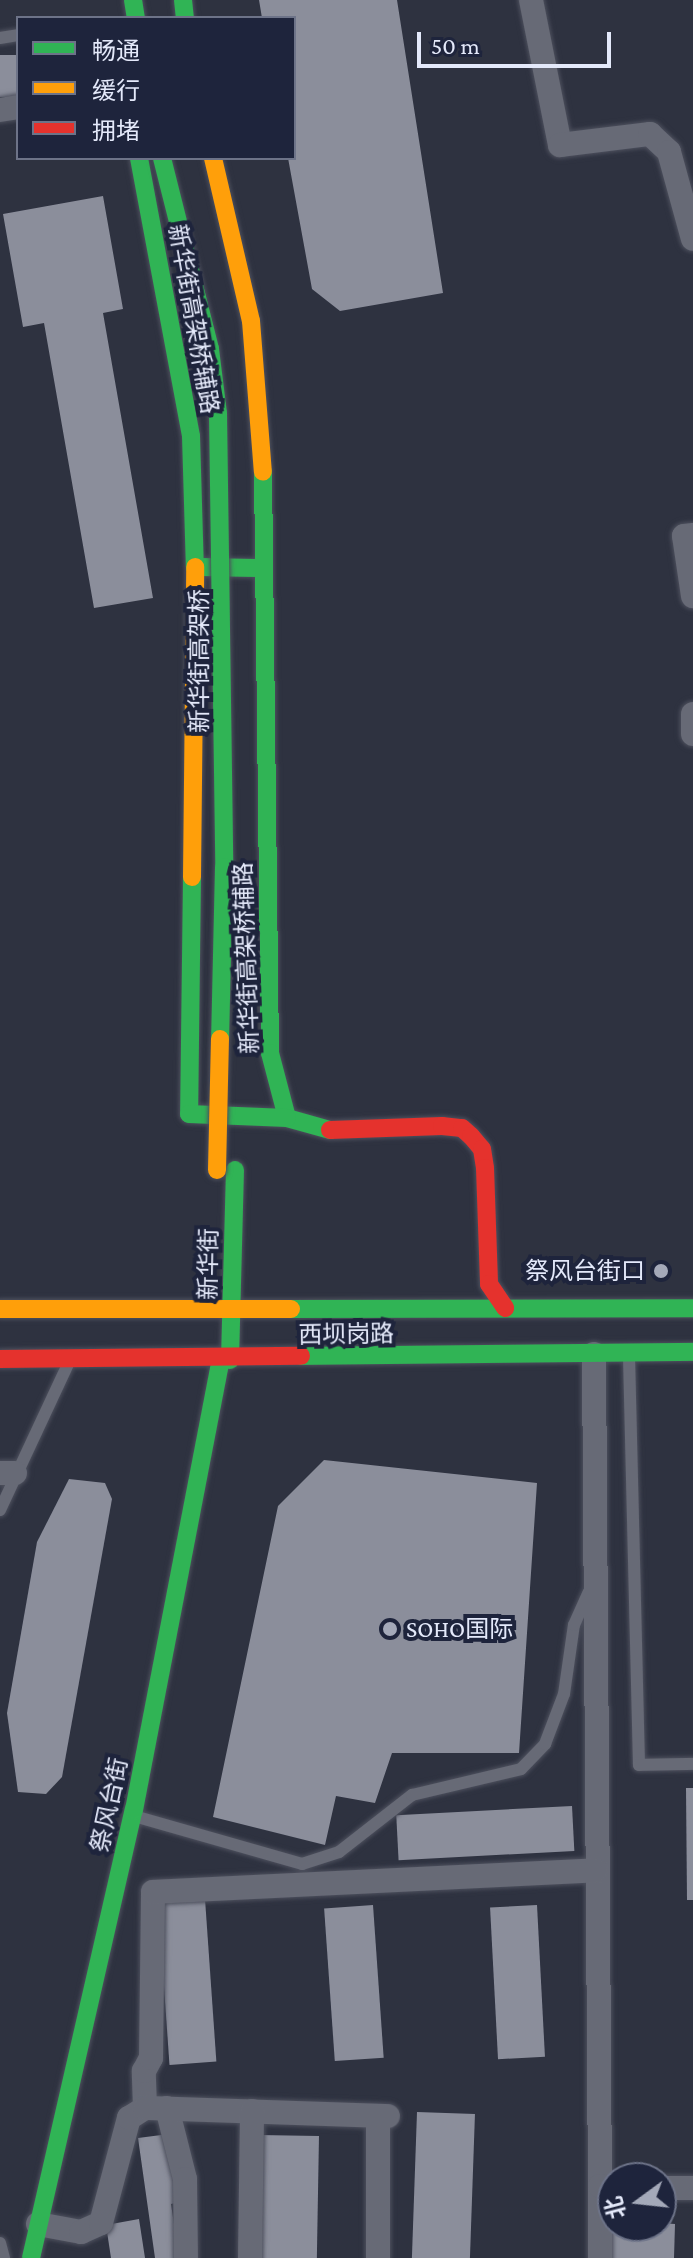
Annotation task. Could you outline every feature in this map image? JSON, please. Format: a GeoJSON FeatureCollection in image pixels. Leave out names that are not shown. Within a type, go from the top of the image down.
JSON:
{"type":"FeatureCollection","features":[{"type":"Feature","properties":{"kind":"main road","name":"新华街高架桥辅路"},"geometry":{"type":"LineString","coordinates":[[139,160],[191,436],[195,567],[189,1114],[287,1118],[270,1053],[262,415],[251,321],[213,160]]}},
{"type":"Feature","properties":{"kind":"main road","name":"新华街高架桥"},"geometry":{"type":"LineString","coordinates":[[163,160],[210,349],[218,413],[226,1170]]}},
{"type":"Feature","properties":{"kind":"main road","name":"新华街高架桥"},"geometry":{"type":"LineString","coordinates":[[178,160],[227,356],[234,410],[240,862],[226,1170]]}},
{"type":"Feature","properties":{"kind":"main road"},"geometry":{"type":"LineString","coordinates":[[195,567],[262,568]]}},
{"type":"Feature","properties":{"kind":"main road"},"geometry":{"type":"LineString","coordinates":[[287,1118],[324,1130],[462,1128],[482,1149],[489,1284],[505,1308]]}},
{"type":"Feature","properties":{"kind":"main road","name":"新华街"},"geometry":{"type":"LineString","coordinates":[[221,1360],[226,1170]]}},
{"type":"Feature","properties":{"kind":"main road","name":"西坝岗路"},"geometry":{"type":"LineString","coordinates":[[0,1309],[693,1308]]}},
{"type":"Feature","properties":{"kind":"main road","name":"西坝岗路"},"geometry":{"type":"LineString","coordinates":[[0,1359],[221,1360],[693,1352]]}},
{"type":"Feature","properties":{"kind":"main road","name":"祭风台街"},"geometry":{"type":"LineString","coordinates":[[31,2258],[133,1816],[221,1360]]}},
{"type":"Feature","properties":{"kind":"street"},"geometry":{"type":"LineString","coordinates":[[531,0],[560,145],[650,134],[669,152],[693,239]]}},
{"type":"Feature","properties":{"kind":"street"},"geometry":{"type":"LineString","coordinates":[[693,535],[684,536],[693,596]]}},
{"type":"Feature","properties":{"kind":"street"},"geometry":{"type":"LineString","coordinates":[[693,714],[693,734]]}},
{"type":"Feature","properties":{"kind":"street"},"geometry":{"type":"LineString","coordinates":[[594,1354],[595,1870],[605,2162]]}},
{"type":"Feature","properties":{"kind":"street"},"geometry":{"type":"LineString","coordinates":[[186,2258],[185,2179],[144,2071],[151,2058],[153,1892],[595,1870]]}},
{"type":"Feature","properties":{"kind":"street"},"geometry":{"type":"LineString","coordinates":[[38,2224],[81,2232],[101,2223],[129,2118],[156,2108],[383,2116],[378,2258]]}},
{"type":"Feature","properties":{"kind":"street"},"geometry":{"type":"LineString","coordinates":[[250,2258],[252,2111]]}},
{"type":"Feature","properties":{"kind":"lane"},"geometry":{"type":"LineString","coordinates":[[629,1353],[639,1765],[693,1764]]}},
{"type":"Feature","properties":{"kind":"lane"},"geometry":{"type":"LineString","coordinates":[[0,1510],[8,1473],[71,1360]]}},
{"type":"Feature","properties":{"kind":"lane"},"geometry":{"type":"LineString","coordinates":[[133,1816],[302,1864],[339,1852],[412,1795],[521,1769],[545,1744],[564,1694],[574,1625],[595,1578]]}},
{"type":"Feature","properties":{"kind":"lane"},"geometry":{"type":"LineString","coordinates":[[0,2243],[4,2258]]}},
{"type":"Feature","properties":{"kind":"building"},"geometry":{"type":"Polygon","coordinates":[[[259,0],[397,0],[443,293],[340,311],[312,289],[288,160],[296,160],[296,16],[262,16],[259,0]]]}},
{"type":"Feature","properties":{"kind":"building"},"geometry":{"type":"Polygon","coordinates":[[[0,55],[16,55],[16,97],[0,97],[0,55]]]}},
{"type":"Feature","properties":{"kind":"building"},"geometry":{"type":"Polygon","coordinates":[[[103,196],[123,309],[103,313],[153,598],[94,608],[44,323],[23,327],[3,214],[103,196]]]}},
{"type":"Feature","properties":{"kind":"building","name":"SOHO国际"},"geometry":{"type":"Polygon","coordinates":[[[324,1460],[537,1483],[519,1753],[392,1753],[375,1803],[336,1796],[325,1845],[213,1817],[278,1506],[324,1460]]]}},
{"type":"Feature","properties":{"kind":"building"},"geometry":{"type":"Polygon","coordinates":[[[69,1479],[105,1483],[112,1499],[62,1777],[46,1794],[18,1792],[7,1713],[37,1542],[69,1479]]]}},
{"type":"Feature","properties":{"kind":"building"},"geometry":{"type":"Polygon","coordinates":[[[686,1788],[693,1788],[693,1900],[687,1900],[686,1788]]]}},
{"type":"Feature","properties":{"kind":"building"},"geometry":{"type":"Polygon","coordinates":[[[572,1806],[574,1851],[399,1860],[396,1815],[572,1806]]]}},
{"type":"Feature","properties":{"kind":"building"},"geometry":{"type":"Polygon","coordinates":[[[205,1899],[216,2062],[169,2065],[158,1902],[205,1899]]]}},
{"type":"Feature","properties":{"kind":"building"},"geometry":{"type":"Polygon","coordinates":[[[373,1905],[384,2058],[335,2061],[324,1908],[373,1905]]]}},
{"type":"Feature","properties":{"kind":"building"},"geometry":{"type":"Polygon","coordinates":[[[537,1905],[545,2057],[498,2059],[490,1907],[537,1905]]]}},
{"type":"Feature","properties":{"kind":"building"},"geometry":{"type":"Polygon","coordinates":[[[417,2112],[475,2114],[470,2258],[412,2258],[417,2112]]]}},
{"type":"Feature","properties":{"kind":"building"},"geometry":{"type":"Polygon","coordinates":[[[169,2134],[179,2202],[171,2204],[179,2258],[155,2258],[138,2138],[169,2134]]]}},
{"type":"Feature","properties":{"kind":"building"},"geometry":{"type":"Polygon","coordinates":[[[259,2135],[319,2136],[317,2258],[257,2258],[259,2135]]]}},
{"type":"Feature","properties":{"kind":"building"},"geometry":{"type":"Polygon","coordinates":[[[139,2219],[145,2258],[111,2258],[106,2225],[139,2219]]]}},
{"type":"Feature","properties":{"kind":"building"},"geometry":{"type":"Polygon","coordinates":[[[610,2242],[674,2242],[674,2258],[610,2258],[610,2242]]]}},
{"type":"Feature","properties":{"kind":"traffic: fast"},"geometry":{"type":"LineString","coordinates":[[133,0],[136,16]]}},
{"type":"Feature","properties":{"kind":"traffic: fast"},"geometry":{"type":"LineString","coordinates":[[183,0],[185,16]]}},
{"type":"Feature","properties":{"kind":"traffic: fast"},"geometry":{"type":"LineString","coordinates":[[139,160],[191,436],[195,567],[262,568]]}},
{"type":"Feature","properties":{"kind":"traffic: fast"},"geometry":{"type":"LineString","coordinates":[[163,160],[210,349],[218,413],[224,867],[220,1039]]}},
{"type":"Feature","properties":{"kind":"traffic: fast"},"geometry":{"type":"LineString","coordinates":[[263,472],[270,1053],[287,1118],[330,1130]]}},
{"type":"Feature","properties":{"kind":"traffic: fast"},"geometry":{"type":"LineString","coordinates":[[192,877],[189,1114],[287,1118]]}},
{"type":"Feature","properties":{"kind":"traffic: fast"},"geometry":{"type":"LineString","coordinates":[[230,1360],[235,1170]]}},
{"type":"Feature","properties":{"kind":"traffic: fast"},"geometry":{"type":"LineString","coordinates":[[291,1309],[693,1308]]}},
{"type":"Feature","properties":{"kind":"traffic: fast"},"geometry":{"type":"LineString","coordinates":[[301,1356],[693,1352]]}},
{"type":"Feature","properties":{"kind":"traffic: fast"},"geometry":{"type":"LineString","coordinates":[[31,2258],[134,1810],[221,1360]]}},
{"type":"Feature","properties":{"kind":"traffic: slow"},"geometry":{"type":"LineString","coordinates":[[213,160],[251,321],[263,472]]}},
{"type":"Feature","properties":{"kind":"traffic: slow"},"geometry":{"type":"LineString","coordinates":[[192,877],[195,567]]}},
{"type":"Feature","properties":{"kind":"traffic: slow"},"geometry":{"type":"LineString","coordinates":[[217,1170],[220,1039]]}},
{"type":"Feature","properties":{"kind":"traffic: slow"},"geometry":{"type":"LineString","coordinates":[[0,1309],[291,1309]]}},
{"type":"Feature","properties":{"kind":"traffic: jam"},"geometry":{"type":"LineString","coordinates":[[330,1130],[442,1126],[462,1128],[471,1136],[482,1149],[485,1168],[489,1284],[505,1308]]}},
{"type":"Feature","properties":{"kind":"traffic: jam"},"geometry":{"type":"LineString","coordinates":[[0,1359],[301,1356]]}},
{"type":"Feature","properties":{"kind":"place","name":"祭风台街口"},"geometry":{"type":"Point","coordinates":[661,1271]}},
{"type":"Feature","properties":{"kind":"place","name":"SOHO国际"},"geometry":{"type":"Point","coordinates":[390,1629]}}]}
